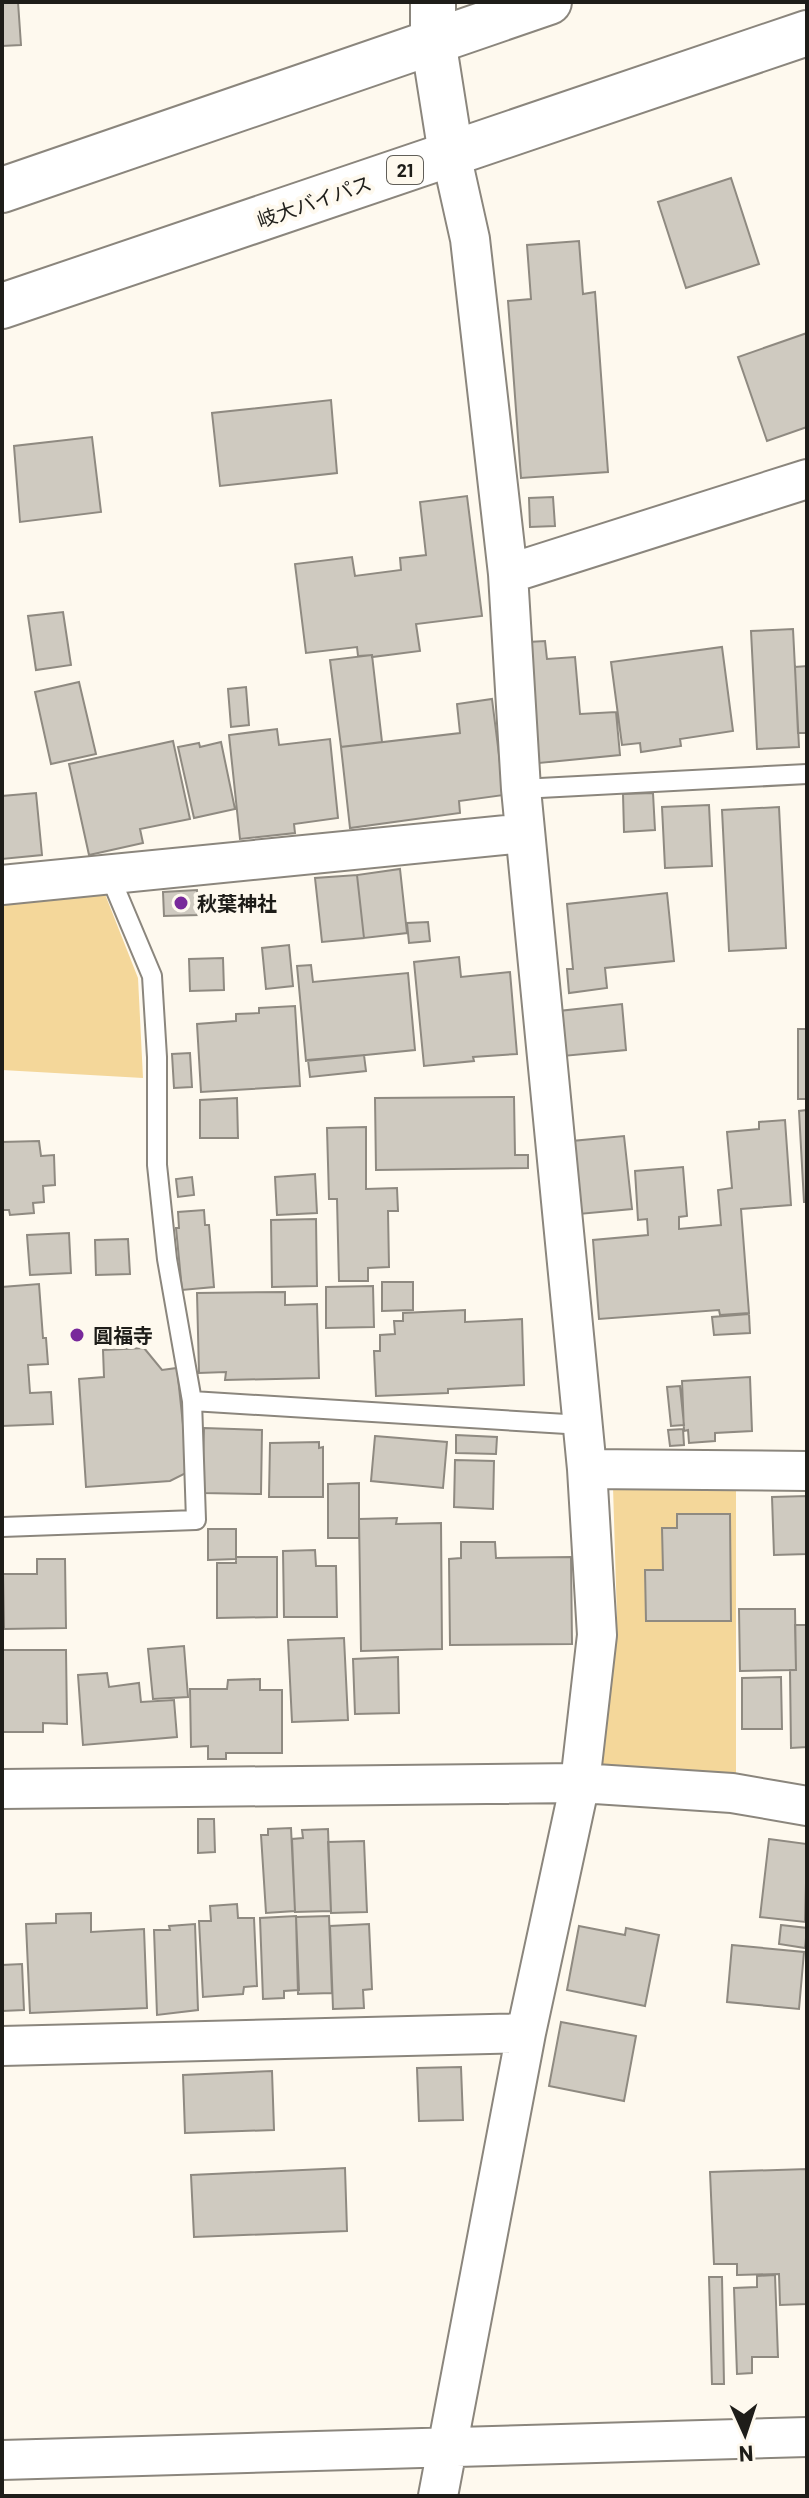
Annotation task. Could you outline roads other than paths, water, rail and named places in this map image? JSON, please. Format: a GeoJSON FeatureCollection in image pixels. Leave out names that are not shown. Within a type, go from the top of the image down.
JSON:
{"type":"FeatureCollection","features":[{"type":"Feature","properties":{"kind":"main road"},"geometry":{"type":"LineString","coordinates":[[2,190],[433,21],[549,2]]}},
{"type":"Feature","properties":{"kind":"main road"},"geometry":{"type":"LineString","coordinates":[[433,21],[451,154]]}},
{"type":"Feature","properties":{"kind":"main road","name":"岐大バイパス"},"geometry":{"type":"LineString","coordinates":[[2,306],[807,33]]}},
{"type":"Feature","properties":{"kind":"street"},"geometry":{"type":"LineString","coordinates":[[438,2496],[526,2033],[580,1783],[597,1635],[587,1469],[521,789],[508,574],[470,239],[451,154]]}},
{"type":"Feature","properties":{"kind":"street"},"geometry":{"type":"LineString","coordinates":[[508,574],[807,479]]}},
{"type":"Feature","properties":{"kind":"street"},"geometry":{"type":"LineString","coordinates":[[2,885],[525,833]]}},
{"type":"Feature","properties":{"kind":"street"},"geometry":{"type":"LineString","coordinates":[[587,1469],[807,1471]]}},
{"type":"Feature","properties":{"kind":"street"},"geometry":{"type":"LineString","coordinates":[[2,1789],[580,1783],[732,1793],[807,1806]]}},
{"type":"Feature","properties":{"kind":"street"},"geometry":{"type":"LineString","coordinates":[[2,2046],[526,2033]]}},
{"type":"Feature","properties":{"kind":"street"},"geometry":{"type":"LineString","coordinates":[[2,2460],[807,2437]]}},
{"type":"Feature","properties":{"kind":"lane"},"geometry":{"type":"LineString","coordinates":[[521,789],[807,774]]}},
{"type":"Feature","properties":{"kind":"lane"},"geometry":{"type":"LineString","coordinates":[[2,1527],[196,1520],[192,1401],[167,1259],[157,1165],[157,1057],[152,976],[109,874]]}},
{"type":"Feature","properties":{"kind":"lane"},"geometry":{"type":"LineString","coordinates":[[192,1401],[583,1425]]}},
{"type":"Feature","properties":{"kind":"place","name":"秋葉神社"},"geometry":{"type":"Point","coordinates":[181,903]}},
{"type":"Feature","properties":{"kind":"place","name":"圓福寺"},"geometry":{"type":"Point","coordinates":[77,1335]}}]}
